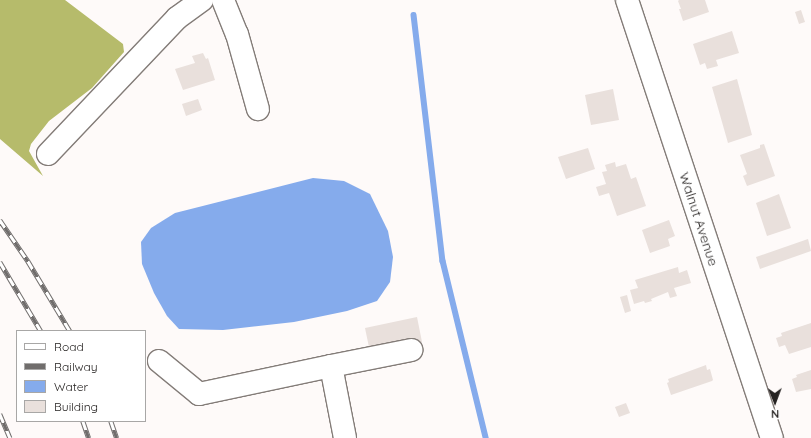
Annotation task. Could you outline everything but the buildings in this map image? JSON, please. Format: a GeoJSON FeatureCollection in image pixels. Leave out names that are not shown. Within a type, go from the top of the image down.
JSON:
{"type":"FeatureCollection","features":[{"type":"Feature","properties":{"kind":"street"},"geometry":{"type":"LineString","coordinates":[[48,154],[177,18],[202,0]]}},
{"type":"Feature","properties":{"kind":"street"},"geometry":{"type":"LineString","coordinates":[[223,0],[238,34],[258,109]]}},
{"type":"Feature","properties":{"kind":"street","name":"Walnut Avenue"},"geometry":{"type":"LineString","coordinates":[[627,0],[772,438]]}},
{"type":"Feature","properties":{"kind":"street"},"geometry":{"type":"LineString","coordinates":[[159,361],[199,394],[411,350]]}},
{"type":"Feature","properties":{"kind":"street"},"geometry":{"type":"LineString","coordinates":[[331,366],[345,438]]}},
{"type":"Feature","properties":{"kind":"green space"},"geometry":{"type":"Polygon","coordinates":[[[0,0],[65,0],[123,44],[124,52],[92,88],[49,121],[31,144],[29,151],[43,176],[0,139],[0,0]]]}},
{"type":"Feature","properties":{"kind":"water"},"geometry":{"type":"Polygon","coordinates":[[[313,178],[344,181],[370,194],[388,231],[393,257],[390,282],[377,301],[347,311],[294,322],[223,330],[179,329],[167,316],[154,293],[142,264],[141,242],[151,228],[175,213],[313,178]]]}},
{"type":"Feature","properties":{"kind":"waterway"},"geometry":{"type":"LineString","coordinates":[[414,15],[443,261],[486,438]]}},
{"type":"Feature","properties":{"kind":"railway"},"geometry":{"type":"LineString","coordinates":[[0,220],[28,261],[69,330]]}},
{"type":"Feature","properties":{"kind":"railway"},"geometry":{"type":"LineString","coordinates":[[0,262],[40,330]]}},
{"type":"Feature","properties":{"kind":"railway"},"geometry":{"type":"LineString","coordinates":[[0,414],[10,438]]}},
{"type":"Feature","properties":{"kind":"railway"},"geometry":{"type":"LineString","coordinates":[[83,422],[89,438]]}},
{"type":"Feature","properties":{"kind":"railway"},"geometry":{"type":"LineString","coordinates":[[111,422],[117,438]]}}]}
